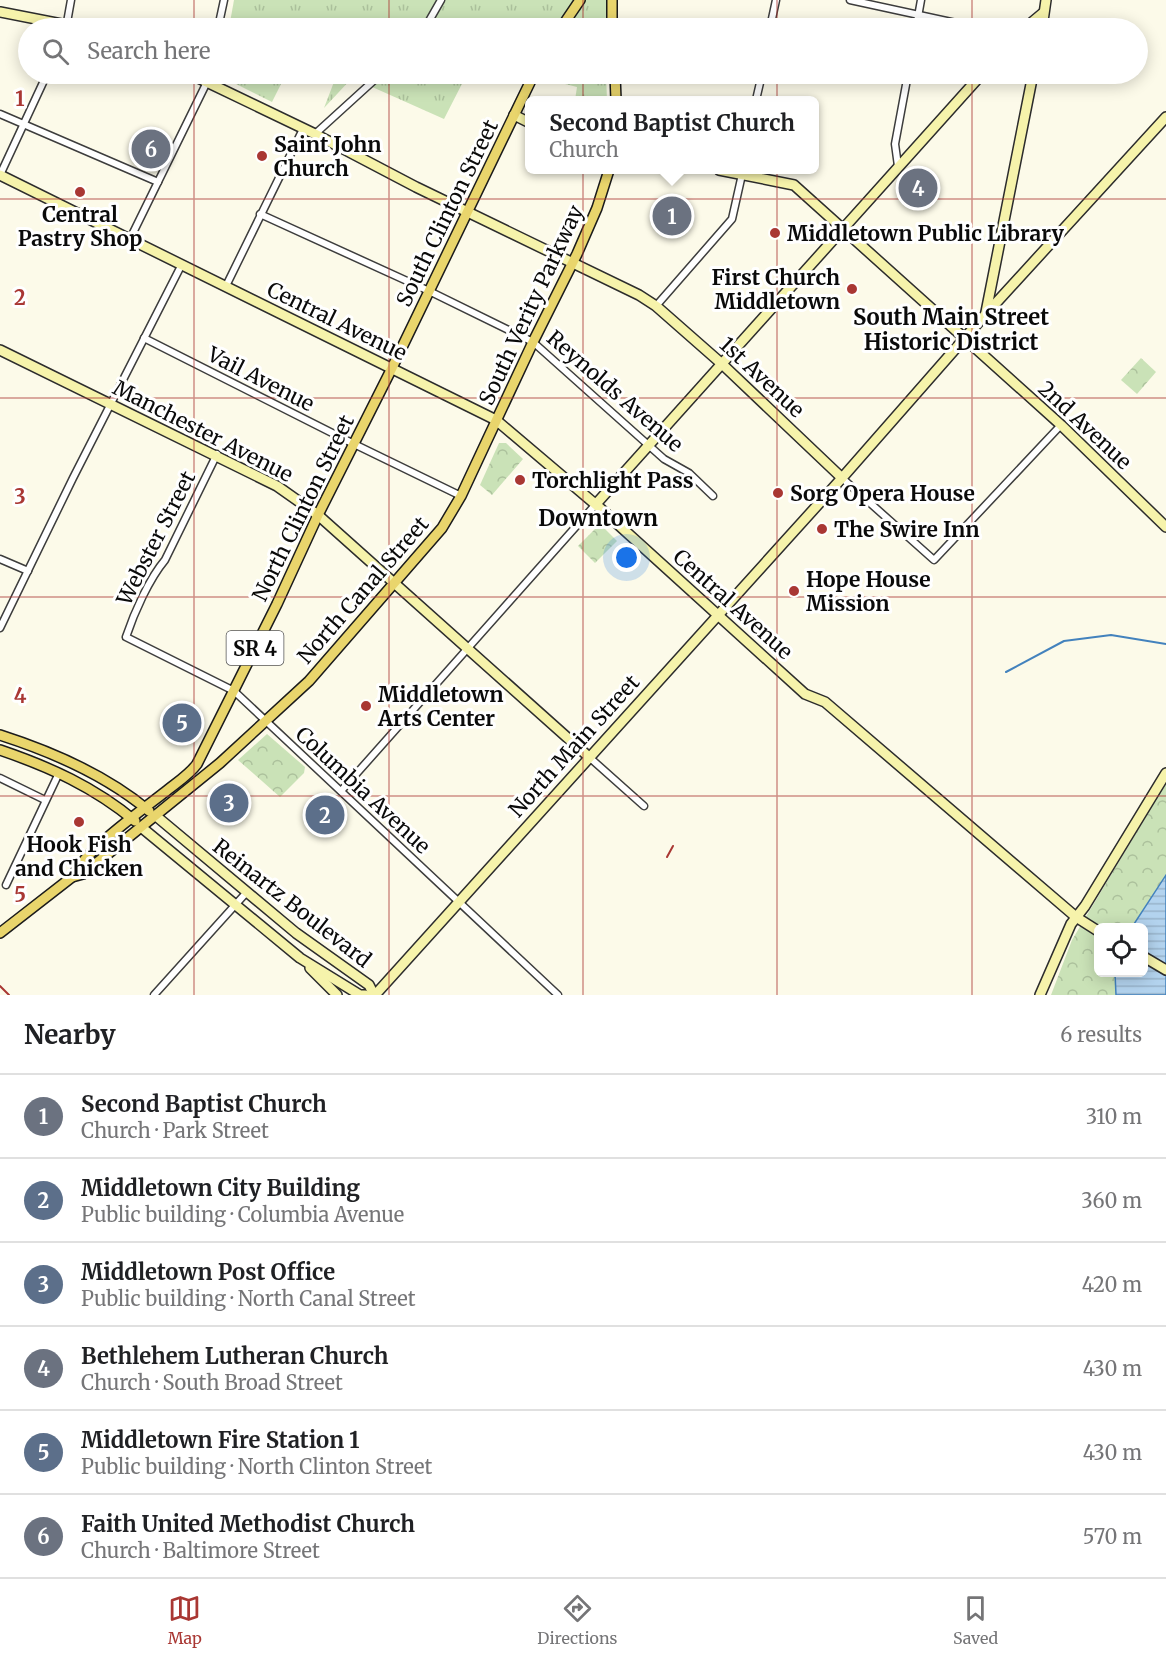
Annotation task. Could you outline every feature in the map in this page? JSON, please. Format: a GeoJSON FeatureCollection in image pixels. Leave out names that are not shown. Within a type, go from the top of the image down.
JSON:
{"type":"FeatureCollection","features":[{"type":"Feature","properties":{"kind":"main road"},"geometry":{"type":"LineString","coordinates":[[568,18],[580,0]]}},
{"type":"Feature","properties":{"kind":"main road"},"geometry":{"type":"LineString","coordinates":[[612,0],[612,18]]}},
{"type":"Feature","properties":{"kind":"main road","name":"South Clinton Street"},"geometry":{"type":"LineString","coordinates":[[392,368],[529,84]]}},
{"type":"Feature","properties":{"kind":"main road","name":"South Verity Parkway"},"geometry":{"type":"LineString","coordinates":[[496,420],[597,208],[608,174]]}},
{"type":"Feature","properties":{"kind":"main road","name":"North Clinton Street"},"geometry":{"type":"LineString","coordinates":[[146,807],[194,768],[392,368]]}},
{"type":"Feature","properties":{"kind":"main road","name":"North Canal Street"},"geometry":{"type":"LineString","coordinates":[[141,826],[220,763],[309,681],[442,528],[461,496],[496,420]]}},
{"type":"Feature","properties":{"kind":"main road","name":"Reinartz Boulevard"},"geometry":{"type":"LineString","coordinates":[[0,735],[58,755],[131,795],[156,816]]}},
{"type":"Feature","properties":{"kind":"main road","name":"Reinartz Boulevard"},"geometry":{"type":"LineString","coordinates":[[0,750],[59,773],[107,799],[141,826]]}},
{"type":"Feature","properties":{"kind":"main road","name":"SR 4"},"geometry":{"type":"LineString","coordinates":[[0,933],[72,877],[79,865],[146,807]]}},
{"type":"Feature","properties":{"kind":"main road","name":"SR 4"},"geometry":{"type":"LineString","coordinates":[[72,877],[83,874],[141,826]]}},
{"type":"Feature","properties":{"kind":"street"},"geometry":{"type":"LineString","coordinates":[[68,18],[71,0]]}},
{"type":"Feature","properties":{"kind":"street"},"geometry":{"type":"LineString","coordinates":[[220,18],[224,0]]}},
{"type":"Feature","properties":{"kind":"street"},"geometry":{"type":"LineString","coordinates":[[431,18],[441,0]]}},
{"type":"Feature","properties":{"kind":"street"},"geometry":{"type":"LineString","coordinates":[[772,18],[776,0]]}},
{"type":"Feature","properties":{"kind":"street"},"geometry":{"type":"LineString","coordinates":[[850,0],[936,18]]}},
{"type":"Feature","properties":{"kind":"street"},"geometry":{"type":"LineString","coordinates":[[918,18],[921,0]]}},
{"type":"Feature","properties":{"kind":"street"},"geometry":{"type":"LineString","coordinates":[[1043,18],[1046,0]]}},
{"type":"Feature","properties":{"kind":"street"},"geometry":{"type":"LineString","coordinates":[[0,12],[26,18]]}},
{"type":"Feature","properties":{"kind":"street"},"geometry":{"type":"LineString","coordinates":[[1037,18],[1043,13]]}},
{"type":"Feature","properties":{"kind":"street"},"geometry":{"type":"LineString","coordinates":[[0,175],[42,84]]}},
{"type":"Feature","properties":{"kind":"street"},"geometry":{"type":"LineString","coordinates":[[130,239],[205,84]]}},
{"type":"Feature","properties":{"kind":"street","name":"1st Avenue"},"geometry":{"type":"LineString","coordinates":[[219,84],[416,188],[620,285],[656,306],[934,560],[1061,425]]}},
{"type":"Feature","properties":{"kind":"street"},"geometry":{"type":"LineString","coordinates":[[315,134],[370,84]]}},
{"type":"Feature","properties":{"kind":"street"},"geometry":{"type":"LineString","coordinates":[[898,165],[895,144],[906,84]]}},
{"type":"Feature","properties":{"kind":"street"},"geometry":{"type":"LineString","coordinates":[[341,791],[973,84]]}},
{"type":"Feature","properties":{"kind":"street"},"geometry":{"type":"LineString","coordinates":[[985,315],[1031,84]]}},
{"type":"Feature","properties":{"kind":"street"},"geometry":{"type":"LineString","coordinates":[[0,114],[158,182]]}},
{"type":"Feature","properties":{"kind":"street"},"geometry":{"type":"LineString","coordinates":[[514,115],[525,120]]}},
{"type":"Feature","properties":{"kind":"street","name":"North Main Street"},"geometry":{"type":"LineString","coordinates":[[374,995],[1166,117]]}},
{"type":"Feature","properties":{"kind":"street"},"geometry":{"type":"LineString","coordinates":[[226,286],[303,129]]}},
{"type":"Feature","properties":{"kind":"street"},"geometry":{"type":"LineString","coordinates":[[656,306],[732,219],[743,174]]}},
{"type":"Feature","properties":{"kind":"street","name":"2nd Avenue"},"geometry":{"type":"LineString","coordinates":[[751,174],[794,185],[1061,425],[1166,527]]}},
{"type":"Feature","properties":{"kind":"street","name":"Central Avenue"},"geometry":{"type":"LineString","coordinates":[[0,175],[496,420],[596,504],[805,694],[825,702],[1076,917],[1094,928]]}},
{"type":"Feature","properties":{"kind":"street","name":"Reynolds Avenue"},"geometry":{"type":"LineString","coordinates":[[260,214],[429,291],[533,342],[669,463],[689,473],[713,496]]}},
{"type":"Feature","properties":{"kind":"street"},"geometry":{"type":"LineString","coordinates":[[0,628],[182,264]]}},
{"type":"Feature","properties":{"kind":"street","name":"Vail Avenue"},"geometry":{"type":"LineString","coordinates":[[144,338],[461,496]]}},
{"type":"Feature","properties":{"kind":"street","name":"Manchester Avenue"},"geometry":{"type":"LineString","coordinates":[[0,350],[217,454],[277,486],[318,515],[644,806]]}},
{"type":"Feature","properties":{"kind":"street","name":"Webster Street"},"geometry":{"type":"LineString","coordinates":[[126,637],[157,569],[165,560],[217,454]]}},
{"type":"Feature","properties":{"kind":"street"},"geometry":{"type":"LineString","coordinates":[[0,559],[28,571]]}},
{"type":"Feature","properties":{"kind":"street","name":"Columbia Avenue"},"geometry":{"type":"LineString","coordinates":[[126,637],[234,691],[558,995]]}},
{"type":"Feature","properties":{"kind":"street"},"geometry":{"type":"LineString","coordinates":[[6,885],[59,773]]}},
{"type":"Feature","properties":{"kind":"street"},"geometry":{"type":"LineString","coordinates":[[1040,995],[1062,942],[1076,917],[1166,773]]}},
{"type":"Feature","properties":{"kind":"street"},"geometry":{"type":"LineString","coordinates":[[0,778],[45,800]]}},
{"type":"Feature","properties":{"kind":"street","name":"Reinartz Boulevard"},"geometry":{"type":"LineString","coordinates":[[156,816],[296,933],[369,986],[374,995]]}},
{"type":"Feature","properties":{"kind":"street","name":"Reinartz Boulevard"},"geometry":{"type":"LineString","coordinates":[[141,826],[300,958],[364,995]]}},
{"type":"Feature","properties":{"kind":"street"},"geometry":{"type":"LineString","coordinates":[[154,995],[246,893]]}},
{"type":"Feature","properties":{"kind":"street"},"geometry":{"type":"LineString","coordinates":[[300,958],[337,995]]}},
{"type":"Feature","properties":{"kind":"street"},"geometry":{"type":"LineString","coordinates":[[1148,960],[1166,970]]}},
{"type":"Feature","properties":{"kind":"green space"},"geometry":{"type":"Polygon","coordinates":[[[234,0],[607,0],[607,18],[231,18],[234,0]]]}},
{"type":"Feature","properties":{"kind":"green space"},"geometry":{"type":"Polygon","coordinates":[[[236,84],[281,84],[272,102],[236,84]]]}},
{"type":"Feature","properties":{"kind":"green space"},"geometry":{"type":"Polygon","coordinates":[[[333,84],[346,84],[324,108],[333,84]]]}},
{"type":"Feature","properties":{"kind":"green space"},"geometry":{"type":"Polygon","coordinates":[[[365,84],[462,84],[444,119],[365,84]]]}},
{"type":"Feature","properties":{"kind":"green space"},"geometry":{"type":"Polygon","coordinates":[[[565,84],[606,84],[607,96],[576,96],[577,87],[565,84]]]}},
{"type":"Feature","properties":{"kind":"green space"},"geometry":{"type":"Polygon","coordinates":[[[1141,358],[1156,372],[1137,394],[1121,380],[1141,358]]]}},
{"type":"Feature","properties":{"kind":"green space"},"geometry":{"type":"Polygon","coordinates":[[[499,443],[506,443],[523,459],[492,495],[480,485],[499,443]]]}},
{"type":"Feature","properties":{"kind":"green space"},"geometry":{"type":"Polygon","coordinates":[[[600,524],[617,541],[595,563],[578,546],[600,524]]]}},
{"type":"Feature","properties":{"kind":"green space"},"geometry":{"type":"Polygon","coordinates":[[[267,734],[305,767],[304,773],[280,797],[238,760],[267,734]]]}},
{"type":"Feature","properties":{"kind":"green space"},"geometry":{"type":"Polygon","coordinates":[[[1166,783],[1166,995],[1051,995],[1072,940],[1166,783]]]}},
{"type":"Feature","properties":{"kind":"water"},"geometry":{"type":"Polygon","coordinates":[[[1166,875],[1166,995],[1116,995],[1115,977],[1148,977],[1148,923],[1135,923],[1166,875]]]}},
{"type":"Feature","properties":{"kind":"waterway"},"geometry":{"type":"LineString","coordinates":[[1006,672],[1064,641],[1111,635],[1166,644]]}},
{"type":"Feature","properties":{"kind":"railway"},"geometry":{"type":"LineString","coordinates":[[667,857],[673,846]]}},
{"type":"Feature","properties":{"kind":"railway"},"geometry":{"type":"LineString","coordinates":[[0,986],[9,995]]}},
{"type":"Feature","properties":{"kind":"place","name":"Faith United Methodist Church"},"geometry":{"type":"Point","coordinates":[151,149]}},
{"type":"Feature","properties":{"kind":"place","name":"Saint John Church"},"geometry":{"type":"Point","coordinates":[262,156]}},
{"type":"Feature","properties":{"kind":"place","name":"Bethlehem Lutheran Church"},"geometry":{"type":"Point","coordinates":[918,188]}},
{"type":"Feature","properties":{"kind":"place","name":"Central Pastry Shop"},"geometry":{"type":"Point","coordinates":[80,192]}},
{"type":"Feature","properties":{"kind":"place","name":"Second Baptist Church"},"geometry":{"type":"Point","coordinates":[672,216]}},
{"type":"Feature","properties":{"kind":"place","name":"Middletown Public Library"},"geometry":{"type":"Point","coordinates":[775,233]}},
{"type":"Feature","properties":{"kind":"place","name":"First Church Middletown"},"geometry":{"type":"Point","coordinates":[852,289]}},
{"type":"Feature","properties":{"kind":"place","name":"Torchlight Pass"},"geometry":{"type":"Point","coordinates":[520,480]}},
{"type":"Feature","properties":{"kind":"place","name":"Sorg Opera House"},"geometry":{"type":"Point","coordinates":[778,493]}},
{"type":"Feature","properties":{"kind":"place","name":"The Swire Inn"},"geometry":{"type":"Point","coordinates":[822,529]}},
{"type":"Feature","properties":{"kind":"place","name":"Hope House Mission"},"geometry":{"type":"Point","coordinates":[794,591]}},
{"type":"Feature","properties":{"kind":"place","name":"Middletown Arts Center"},"geometry":{"type":"Point","coordinates":[366,706]}},
{"type":"Feature","properties":{"kind":"place","name":"Middletown Fire Station 1"},"geometry":{"type":"Point","coordinates":[182,723]}},
{"type":"Feature","properties":{"kind":"place","name":"Middletown Post Office"},"geometry":{"type":"Point","coordinates":[229,803]}},
{"type":"Feature","properties":{"kind":"place","name":"Middletown City Building"},"geometry":{"type":"Point","coordinates":[325,815]}},
{"type":"Feature","properties":{"kind":"place","name":"Hook Fish and Chicken"},"geometry":{"type":"Point","coordinates":[79,822]}},
{"type":"Feature","properties":{"kind":"district","name":"South Main Street Historic District"},"geometry":{"type":"Point","coordinates":[951,330]}},
{"type":"Feature","properties":{"kind":"district","name":"Downtown"},"geometry":{"type":"Point","coordinates":[598,518]}}]}
